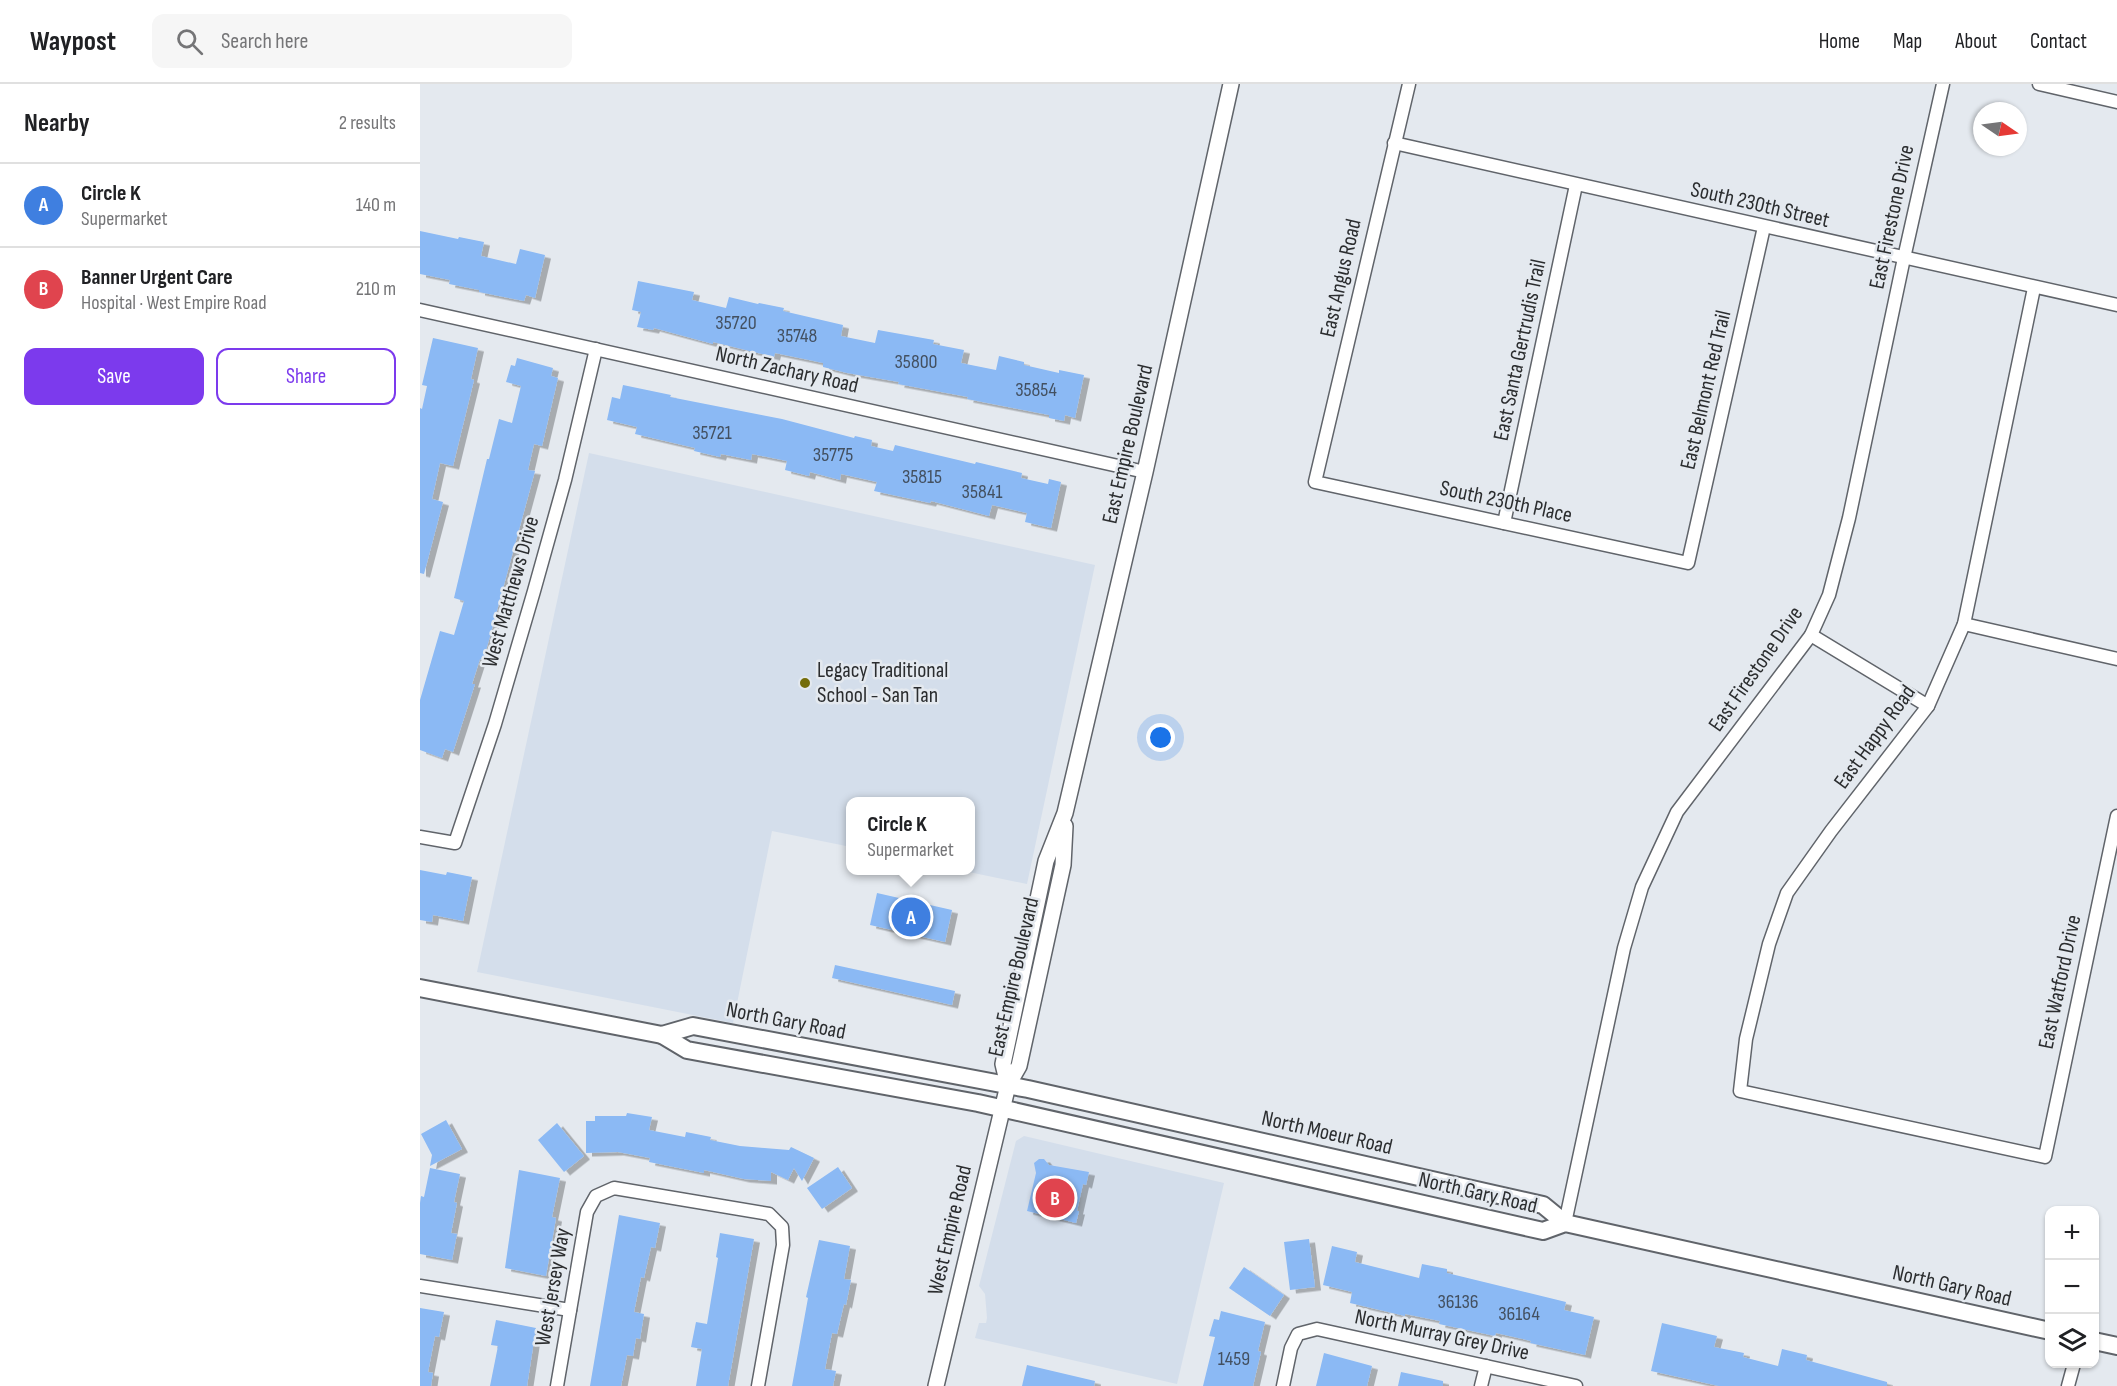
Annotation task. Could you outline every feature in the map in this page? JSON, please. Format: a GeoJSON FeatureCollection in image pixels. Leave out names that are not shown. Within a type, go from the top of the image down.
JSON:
{"type":"FeatureCollection","features":[{"type":"Feature","properties":{"kind":"main road","name":"North Gary Road"},"geometry":{"type":"LineString","coordinates":[[420,988],[662,1035],[693,1026],[1008,1085],[1143,1113]]}},
{"type":"Feature","properties":{"kind":"main road"},"geometry":{"type":"LineString","coordinates":[[662,1035],[687,1050],[1002,1109]]}},
{"type":"Feature","properties":{"kind":"main road","name":"North Gary Road"},"geometry":{"type":"LineString","coordinates":[[1002,1109],[1543,1231],[1565,1223],[2045,1330]]}},
{"type":"Feature","properties":{"kind":"main road","name":"North Moeur Road"},"geometry":{"type":"LineString","coordinates":[[1143,1113],[1543,1205],[1565,1223]]}},
{"type":"Feature","properties":{"kind":"main road"},"geometry":{"type":"LineString","coordinates":[[2099,1342],[2117,1346]]}},
{"type":"Feature","properties":{"kind":"street","name":"East Empire Boulevard"},"geometry":{"type":"LineString","coordinates":[[1008,1085],[1019,1066],[1063,866],[1065,813],[1145,472],[1231,84]]}},
{"type":"Feature","properties":{"kind":"street","name":"East Angus Road"},"geometry":{"type":"LineString","coordinates":[[1316,482],[1409,84]]}},
{"type":"Feature","properties":{"kind":"street","name":"East Firestone Drive"},"geometry":{"type":"LineString","coordinates":[[1565,1223],[1624,948],[1642,887],[1677,812],[1811,635],[1829,595],[1850,518],[1943,84]]}},
{"type":"Feature","properties":{"kind":"street"},"geometry":{"type":"LineString","coordinates":[[2039,84],[2091,90],[2117,102]]}},
{"type":"Feature","properties":{"kind":"street","name":"South 230th Street"},"geometry":{"type":"LineString","coordinates":[[1394,144],[2117,305]]}},
{"type":"Feature","properties":{"kind":"street","name":"East Santa Gertrudis Trail"},"geometry":{"type":"LineString","coordinates":[[1504,523],[1576,185]]}},
{"type":"Feature","properties":{"kind":"street","name":"East Belmont Red Trail"},"geometry":{"type":"LineString","coordinates":[[1688,563],[1764,227]]}},
{"type":"Feature","properties":{"kind":"street","name":"East Happy Road"},"geometry":{"type":"LineString","coordinates":[[2034,288],[1964,624],[1928,706],[1831,831],[1787,893],[1769,944],[1748,1029],[1740,1090],[2045,1157]]}},
{"type":"Feature","properties":{"kind":"street","name":"North Zachary Road"},"geometry":{"type":"LineString","coordinates":[[420,310],[1145,472]]}},
{"type":"Feature","properties":{"kind":"street","name":"West Matthews Drive"},"geometry":{"type":"LineString","coordinates":[[420,837],[455,843],[495,724],[540,569],[565,480],[596,349]]}},
{"type":"Feature","properties":{"kind":"street","name":"South 230th Place"},"geometry":{"type":"LineString","coordinates":[[1316,482],[1688,563]]}},
{"type":"Feature","properties":{"kind":"street"},"geometry":{"type":"LineString","coordinates":[[1964,624],[2117,659]]}},
{"type":"Feature","properties":{"kind":"street"},"geometry":{"type":"LineString","coordinates":[[1811,635],[1928,706]]}},
{"type":"Feature","properties":{"kind":"street","name":"East Watford Drive"},"geometry":{"type":"LineString","coordinates":[[2045,1157],[2117,816]]}},
{"type":"Feature","properties":{"kind":"street","name":"West Empire Road"},"geometry":{"type":"LineString","coordinates":[[936,1386],[1008,1085]]}},
{"type":"Feature","properties":{"kind":"street","name":"West Jersey Way"},"geometry":{"type":"LineString","coordinates":[[557,1386],[586,1212],[596,1196],[614,1188],[769,1214],[782,1227],[783,1245],[758,1386]]}},
{"type":"Feature","properties":{"kind":"street"},"geometry":{"type":"LineString","coordinates":[[420,1286],[570,1310]]}},
{"type":"Feature","properties":{"kind":"street","name":"North Murray Grey Drive"},"geometry":{"type":"LineString","coordinates":[[1283,1386],[1291,1348],[1298,1334],[1317,1329],[1576,1386]]}},
{"type":"Feature","properties":{"kind":"street"},"geometry":{"type":"LineString","coordinates":[[1481,1386],[1486,1366]]}},
{"type":"Feature","properties":{"kind":"street"},"geometry":{"type":"LineString","coordinates":[[2068,1386],[2073,1368]]}},
{"type":"Feature","properties":{"kind":"shaded area","name":"Legacy Traditional School - San Tan"},"geometry":{"type":"Polygon","coordinates":[[[589,453],[1095,565],[1027,884],[975,873],[975,797],[846,797],[846,846],[772,831],[733,1023],[477,972],[589,453]]]}},
{"type":"Feature","properties":{"kind":"shaded area"},"geometry":{"type":"Polygon","coordinates":[[[1024,1136],[1224,1183],[1177,1384],[975,1338],[979,1323],[986,1323],[987,1318],[985,1294],[979,1286],[1016,1141],[1024,1136]]]}},
{"type":"Feature","properties":{"kind":"building"},"geometry":{"type":"Polygon","coordinates":[[[420,231],[484,242],[481,256],[516,264],[520,249],[545,255],[535,298],[526,295],[524,301],[479,292],[479,290],[449,284],[450,280],[420,274],[420,231]]]}},
{"type":"Feature","properties":{"kind":"building"},"geometry":{"type":"Polygon","coordinates":[[[638,281],[694,292],[692,300],[726,308],[729,297],[784,308],[783,311],[843,325],[841,336],[875,343],[878,330],[934,340],[933,344],[964,350],[961,363],[996,370],[999,356],[1024,362],[1024,365],[1059,373],[1059,370],[1084,375],[1075,418],[1065,415],[1064,421],[1049,418],[1049,415],[847,373],[823,367],[823,363],[775,353],[774,357],[654,328],[653,330],[637,327],[641,312],[632,310],[638,281]]]}},
{"type":"Feature","properties":{"kind":"building"},"geometry":{"type":"Polygon","coordinates":[[[433,338],[478,348],[471,379],[474,380],[453,466],[440,463],[432,499],[443,502],[424,574],[420,573],[420,408],[422,409],[427,386],[422,385],[433,338]]]}},
{"type":"Feature","properties":{"kind":"building"},"geometry":{"type":"Polygon","coordinates":[[[517,358],[553,368],[551,376],[558,378],[542,446],[534,444],[528,470],[535,471],[483,660],[480,659],[472,684],[475,684],[453,752],[445,749],[442,758],[420,750],[420,700],[440,631],[454,635],[464,601],[454,598],[487,459],[489,459],[499,419],[512,423],[521,386],[506,382],[511,365],[515,366],[517,358]]]}},
{"type":"Feature","properties":{"kind":"building"},"geometry":{"type":"Polygon","coordinates":[[[623,385],[671,395],[670,397],[782,419],[854,438],[855,436],[872,440],[871,446],[893,451],[895,445],[1022,473],[1021,478],[1048,484],[1049,479],[1061,482],[1051,528],[1025,522],[1027,513],[992,505],[989,516],[931,501],[930,503],[874,491],[877,482],[841,474],[840,480],[810,472],[809,476],[785,470],[787,461],[752,454],[751,460],[721,454],[720,457],[694,451],[695,448],[635,434],[637,427],[607,420],[612,397],[620,399],[623,385]]]}},
{"type":"Feature","properties":{"kind":"building"},"geometry":{"type":"Polygon","coordinates":[[[420,870],[472,877],[463,921],[433,915],[432,922],[420,920],[420,870]]]}},
{"type":"Feature","properties":{"kind":"building"},"geometry":{"type":"Polygon","coordinates":[[[877,893],[952,910],[945,942],[870,925],[877,893]]]}},
{"type":"Feature","properties":{"kind":"building"},"geometry":{"type":"Polygon","coordinates":[[[835,965],[955,991],[952,1005],[832,978],[835,965]]]}},
{"type":"Feature","properties":{"kind":"building"},"geometry":{"type":"Polygon","coordinates":[[[627,1113],[652,1117],[649,1130],[685,1137],[686,1132],[740,1146],[789,1150],[791,1147],[814,1158],[802,1181],[794,1168],[788,1180],[771,1172],[771,1181],[744,1179],[704,1170],[704,1173],[649,1162],[650,1158],[618,1152],[586,1153],[586,1121],[595,1121],[595,1116],[626,1116],[627,1113]]]}},
{"type":"Feature","properties":{"kind":"building"},"geometry":{"type":"Polygon","coordinates":[[[446,1120],[462,1149],[430,1166],[432,1155],[421,1134],[446,1120]]]}},
{"type":"Feature","properties":{"kind":"building"},"geometry":{"type":"Polygon","coordinates":[[[557,1123],[584,1156],[564,1172],[538,1140],[557,1123]]]}},
{"type":"Feature","properties":{"kind":"building"},"geometry":{"type":"Polygon","coordinates":[[[1039,1159],[1044,1159],[1049,1165],[1089,1172],[1086,1185],[1083,1184],[1076,1223],[1027,1211],[1036,1173],[1034,1163],[1039,1159]]]}},
{"type":"Feature","properties":{"kind":"building"},"geometry":{"type":"Polygon","coordinates":[[[838,1167],[852,1188],[822,1209],[807,1188],[838,1167]]]}},
{"type":"Feature","properties":{"kind":"building"},"geometry":{"type":"Polygon","coordinates":[[[430,1168],[460,1174],[451,1233],[457,1234],[452,1260],[420,1254],[420,1203],[421,1196],[424,1197],[430,1168]]]}},
{"type":"Feature","properties":{"kind":"building"},"geometry":{"type":"Polygon","coordinates":[[[519,1170],[560,1178],[552,1217],[556,1218],[546,1276],[505,1268],[519,1170]]]}},
{"type":"Feature","properties":{"kind":"building"},"geometry":{"type":"Polygon","coordinates":[[[619,1215],[660,1223],[655,1248],[651,1247],[644,1278],[641,1277],[634,1312],[644,1314],[640,1339],[636,1338],[633,1356],[627,1355],[621,1386],[590,1386],[619,1215]]]}},
{"type":"Feature","properties":{"kind":"building"},"geometry":{"type":"Polygon","coordinates":[[[720,1233],[754,1239],[728,1386],[696,1386],[702,1349],[691,1347],[696,1322],[707,1324],[720,1233]]]}},
{"type":"Feature","properties":{"kind":"building"},"geometry":{"type":"Polygon","coordinates":[[[1309,1239],[1315,1287],[1290,1290],[1284,1242],[1309,1239]]]}},
{"type":"Feature","properties":{"kind":"building"},"geometry":{"type":"Polygon","coordinates":[[[819,1240],[850,1246],[844,1279],[851,1280],[846,1305],[844,1304],[837,1334],[832,1333],[825,1369],[836,1371],[833,1386],[792,1386],[808,1298],[806,1297],[819,1240]]]}},
{"type":"Feature","properties":{"kind":"building"},"geometry":{"type":"Polygon","coordinates":[[[1332,1246],[1357,1252],[1355,1262],[1419,1278],[1422,1264],[1447,1269],[1447,1273],[1566,1302],[1564,1310],[1594,1317],[1585,1355],[1496,1333],[1495,1336],[1439,1324],[1440,1321],[1405,1314],[1405,1316],[1350,1303],[1352,1292],[1323,1285],[1332,1246]]]}},
{"type":"Feature","properties":{"kind":"building"},"geometry":{"type":"Polygon","coordinates":[[[1244,1267],[1284,1295],[1270,1316],[1229,1288],[1244,1267]]]}},
{"type":"Feature","properties":{"kind":"building"},"geometry":{"type":"Polygon","coordinates":[[[420,1308],[444,1312],[439,1337],[435,1336],[428,1372],[433,1373],[431,1386],[420,1386],[420,1308]]]}},
{"type":"Feature","properties":{"kind":"building"},"geometry":{"type":"Polygon","coordinates":[[[1221,1311],[1265,1322],[1253,1386],[1203,1386],[1215,1337],[1209,1336],[1214,1319],[1219,1320],[1221,1311]]]}},
{"type":"Feature","properties":{"kind":"building"},"geometry":{"type":"Polygon","coordinates":[[[496,1320],[536,1328],[527,1386],[490,1386],[498,1346],[491,1345],[496,1320]]]}},
{"type":"Feature","properties":{"kind":"building"},"geometry":{"type":"Polygon","coordinates":[[[1662,1323],[1717,1336],[1714,1347],[1744,1353],[1743,1357],[1778,1366],[1782,1349],[1807,1355],[1806,1360],[1887,1382],[1887,1386],[1719,1386],[1651,1371],[1662,1323]]]}},
{"type":"Feature","properties":{"kind":"building"},"geometry":{"type":"Polygon","coordinates":[[[1324,1353],[1372,1366],[1367,1386],[1316,1386],[1324,1353]]]}},
{"type":"Feature","properties":{"kind":"building"},"geometry":{"type":"Polygon","coordinates":[[[1027,1365],[1095,1381],[1094,1386],[1022,1386],[1027,1365]]]}},
{"type":"Feature","properties":{"kind":"building"},"geometry":{"type":"Polygon","coordinates":[[[1401,1372],[1443,1381],[1443,1386],[1398,1386],[1401,1372]]]}},
{"type":"Feature","properties":{"kind":"place","name":"Legacy Traditional School - San Tan"},"geometry":{"type":"Point","coordinates":[805,683]}},
{"type":"Feature","properties":{"kind":"place","name":"Circle K"},"geometry":{"type":"Point","coordinates":[911,917]}},
{"type":"Feature","properties":{"kind":"place","name":"Banner Urgent Care"},"geometry":{"type":"Point","coordinates":[1055,1198]}}]}
